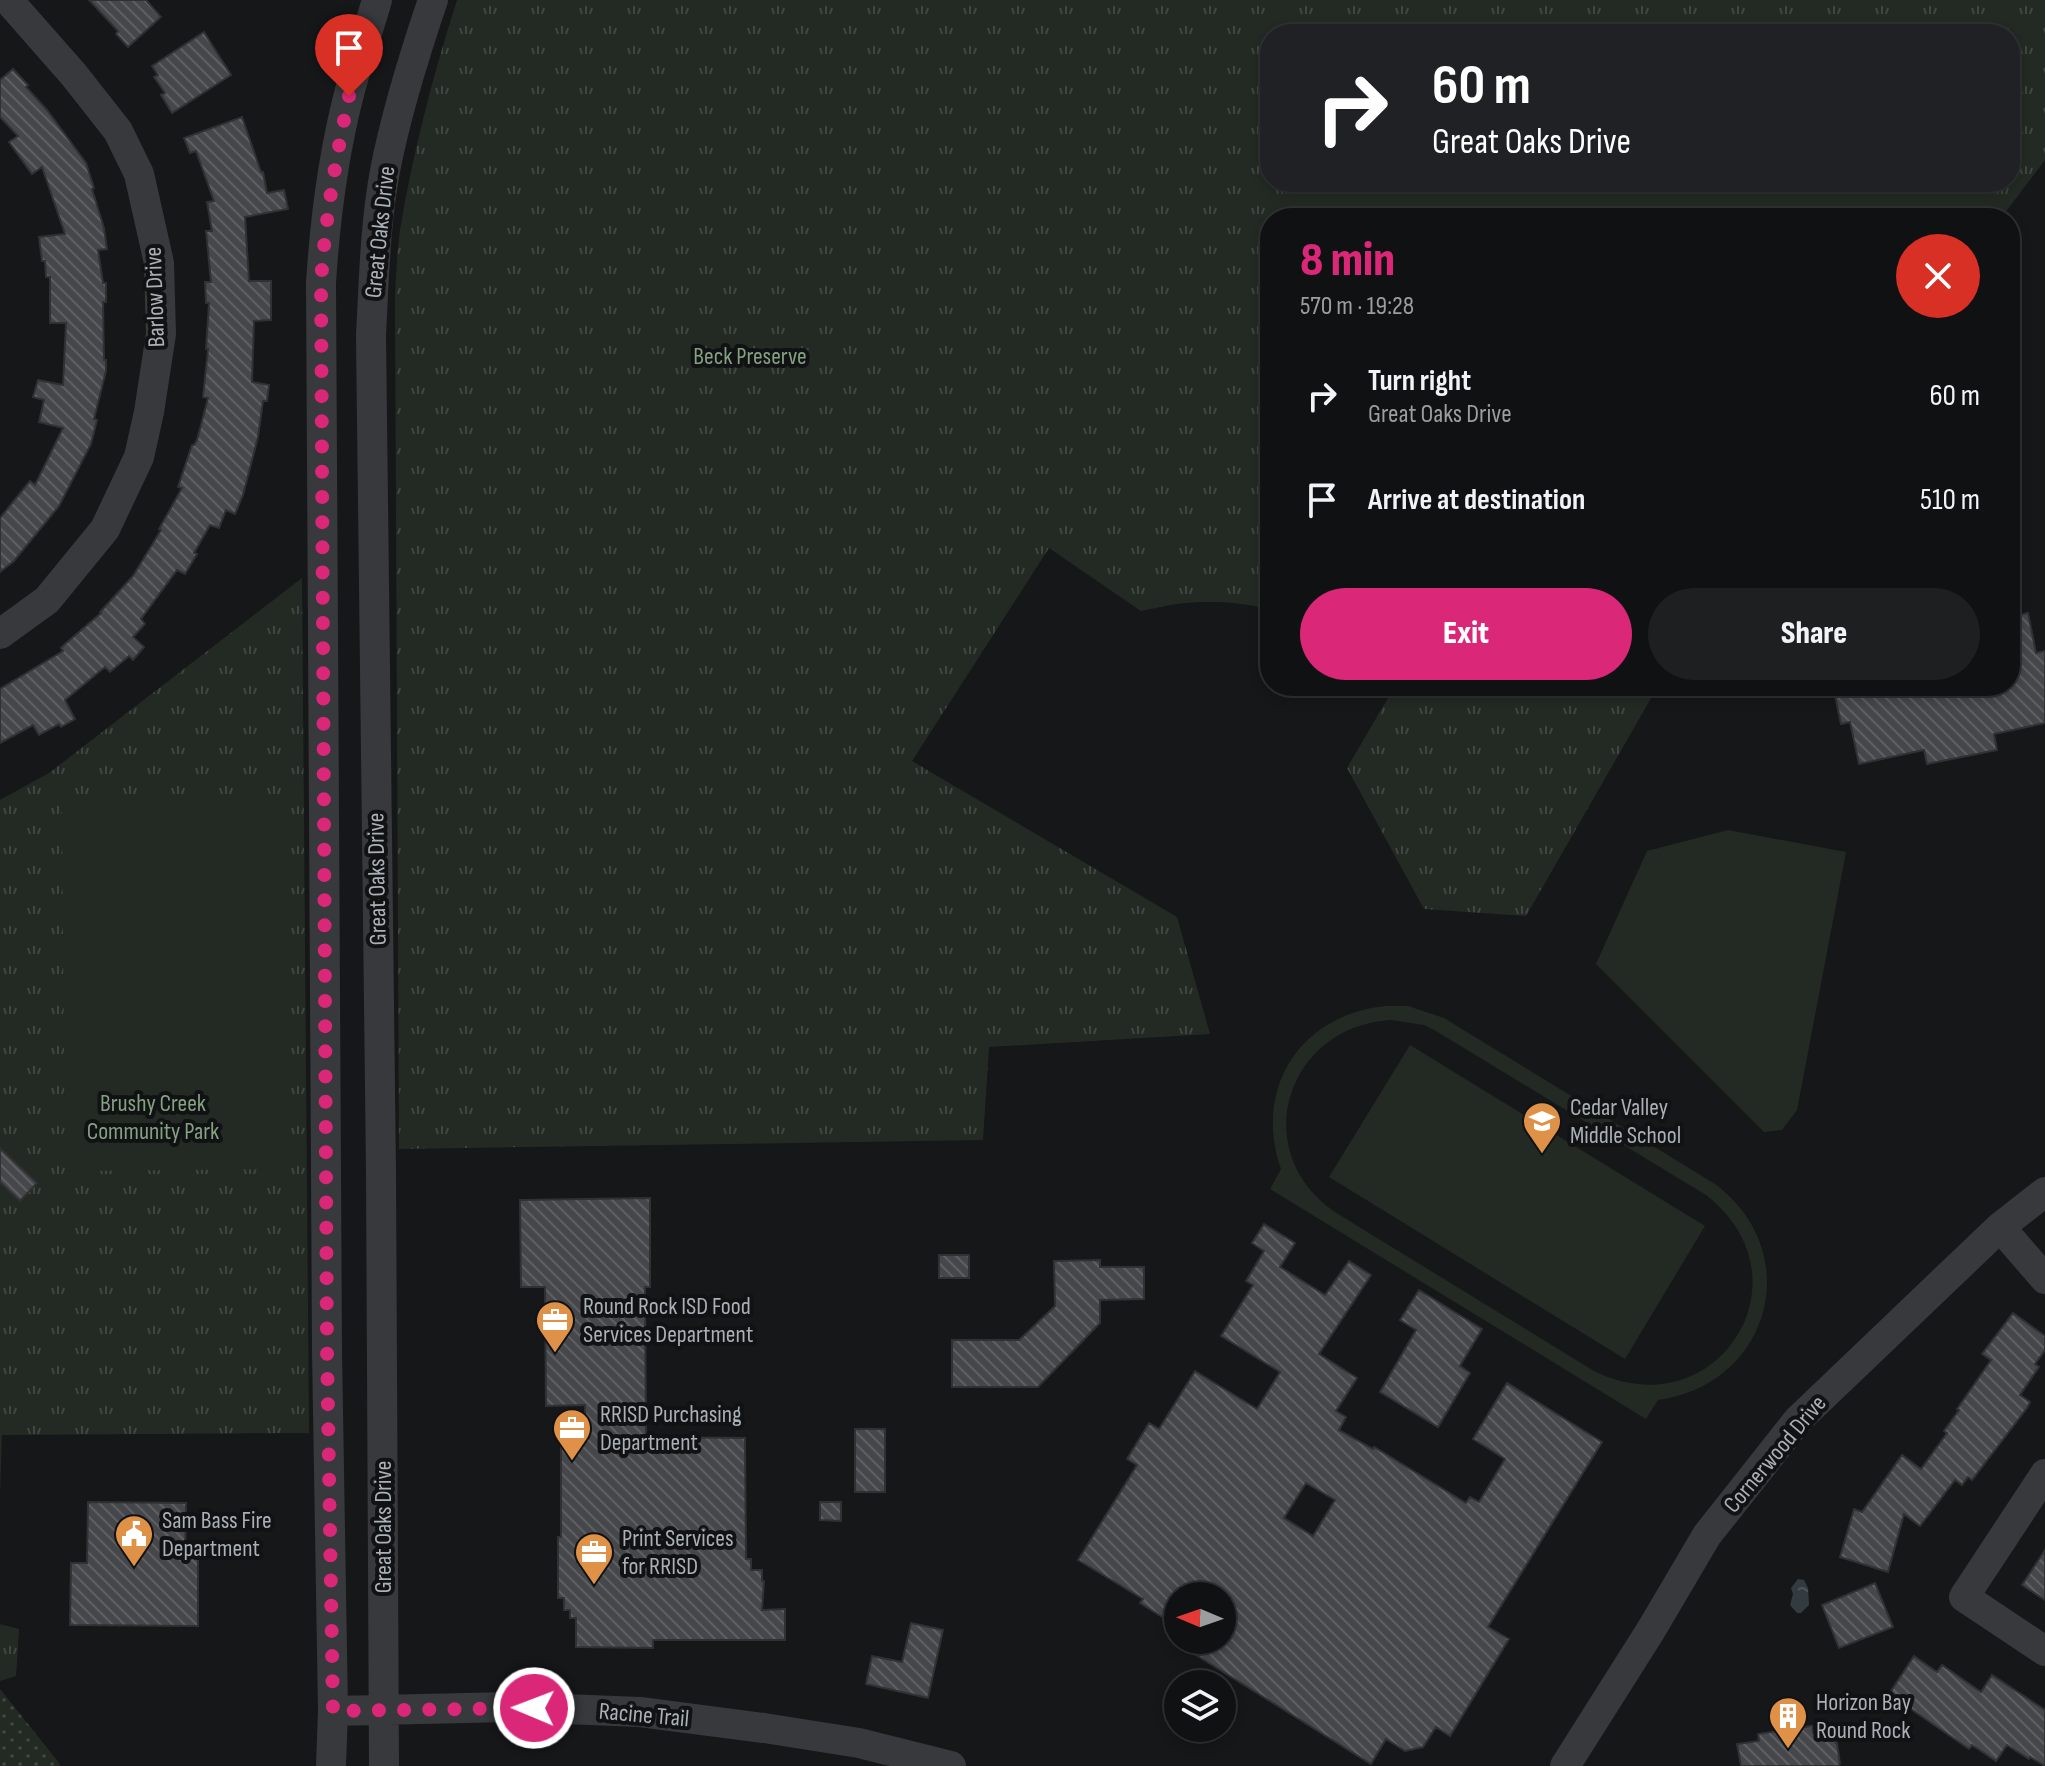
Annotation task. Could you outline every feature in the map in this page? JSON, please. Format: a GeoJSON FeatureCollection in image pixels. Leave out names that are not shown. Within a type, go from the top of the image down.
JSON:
{"type":"FeatureCollection","features":[{"type":"Feature","properties":{"kind":"street","name":"Barlow Drive"},"geometry":{"type":"LineString","coordinates":[[0,634],[47,600],[105,529],[139,457],[161,334],[159,263],[139,174],[118,131],[8,0]]}},
{"type":"Feature","properties":{"kind":"street"},"geometry":{"type":"LineString","coordinates":[[331,1766],[321,283],[333,170],[349,96],[377,0]]}},
{"type":"Feature","properties":{"kind":"street","name":"Great Oaks Drive"},"geometry":{"type":"LineString","coordinates":[[384,1766],[381,1139],[371,335],[375,243],[384,174],[433,0]]}},
{"type":"Feature","properties":{"kind":"street","name":"Cornerwood Drive"},"geometry":{"type":"LineString","coordinates":[[1565,1766],[1707,1535],[1798,1420],[2000,1227],[2045,1192]]}},
{"type":"Feature","properties":{"kind":"street"},"geometry":{"type":"LineString","coordinates":[[2000,1227],[2045,1279]]}},
{"type":"Feature","properties":{"kind":"street"},"geometry":{"type":"LineString","coordinates":[[2045,1474],[1964,1597],[2045,1651]]}},
{"type":"Feature","properties":{"kind":"street","name":"Racine Trail"},"geometry":{"type":"LineString","coordinates":[[333,1711],[514,1707],[640,1712],[859,1743],[951,1766]]}},
{"type":"Feature","properties":{"kind":"green space","name":"Beck Preserve"},"geometry":{"type":"Polygon","coordinates":[[[457,0],[2045,0],[2045,160],[2009,208],[1260,208],[1260,607],[1207,602],[1141,611],[1049,548],[912,761],[1177,917],[1210,1034],[989,1047],[983,1140],[399,1149],[395,298],[399,238],[424,114],[457,0]]]}},
{"type":"Feature","properties":{"kind":"green space","name":"Brushy Creek Community Park"},"geometry":{"type":"Polygon","coordinates":[[[302,578],[309,1433],[2,1435],[0,1493],[0,800],[49,773],[302,578]]]}},
{"type":"Feature","properties":{"kind":"green space"},"geometry":{"type":"Polygon","coordinates":[[[1389,696],[1652,696],[1526,916],[1424,909],[1347,768],[1389,696]]]}},
{"type":"Feature","properties":{"kind":"green space"},"geometry":{"type":"Polygon","coordinates":[[[286,803],[289,1169],[65,1171],[62,806],[286,803]]]}},
{"type":"Feature","properties":{"kind":"green space"},"geometry":{"type":"Polygon","coordinates":[[[1728,830],[1846,852],[1797,1110],[1782,1130],[1764,1132],[1596,964],[1647,851],[1728,830]]]}},
{"type":"Feature","properties":{"kind":"green space"},"geometry":{"type":"Polygon","coordinates":[[[1408,1006],[1444,1018],[1715,1184],[1744,1212],[1761,1245],[1767,1279],[1763,1312],[1750,1343],[1727,1370],[1696,1389],[1658,1400],[1646,1419],[1270,1189],[1281,1169],[1274,1139],[1274,1110],[1280,1083],[1292,1059],[1309,1039],[1331,1022],[1358,1011],[1408,1006]],[[1391,1020],[1355,1028],[1325,1045],[1303,1068],[1290,1097],[1286,1128],[1293,1160],[1310,1189],[1338,1214],[1594,1371],[1638,1384],[1678,1381],[1712,1364],[1736,1337],[1750,1303],[1751,1266],[1737,1229],[1706,1195],[1424,1025],[1391,1020]]]}},
{"type":"Feature","properties":{"kind":"green space"},"geometry":{"type":"Polygon","coordinates":[[[1410,1045],[1705,1226],[1625,1359],[1329,1177],[1410,1045]]]}},
{"type":"Feature","properties":{"kind":"green space"},"geometry":{"type":"Polygon","coordinates":[[[0,1624],[19,1629],[16,1676],[0,1681],[0,1624]]]}},
{"type":"Feature","properties":{"kind":"green space"},"geometry":{"type":"Polygon","coordinates":[[[0,1689],[60,1764],[60,1766],[0,1766],[0,1689]]]}},
{"type":"Feature","properties":{"kind":"water"},"geometry":{"type":"Polygon","coordinates":[[[1798,1579],[1804,1580],[1808,1588],[1809,1605],[1801,1613],[1790,1605],[1791,1588],[1798,1579]]]}},
{"type":"Feature","properties":{"kind":"building"},"geometry":{"type":"Polygon","coordinates":[[[89,0],[146,0],[161,17],[128,47],[116,34],[118,31],[89,0]]]}},
{"type":"Feature","properties":{"kind":"building"},"geometry":{"type":"Polygon","coordinates":[[[204,32],[231,75],[172,113],[161,95],[165,93],[154,77],[158,75],[152,66],[204,32]]]}},
{"type":"Feature","properties":{"kind":"building"},"geometry":{"type":"Polygon","coordinates":[[[13,69],[86,163],[94,188],[107,249],[98,250],[103,283],[106,283],[106,302],[103,302],[106,371],[91,444],[59,506],[14,561],[0,572],[0,518],[30,481],[35,485],[63,428],[39,422],[44,400],[33,397],[38,380],[63,385],[66,323],[50,323],[50,277],[46,277],[39,237],[65,234],[42,167],[32,174],[9,142],[18,136],[0,117],[0,80],[13,69]]]}},
{"type":"Feature","properties":{"kind":"building"},"geometry":{"type":"Polygon","coordinates":[[[242,117],[263,172],[267,193],[284,190],[288,209],[245,217],[249,281],[271,281],[271,320],[254,321],[252,382],[269,385],[243,495],[235,514],[226,510],[219,528],[210,525],[185,574],[177,570],[141,619],[145,624],[133,637],[144,647],[133,660],[129,656],[110,672],[105,667],[65,700],[75,719],[39,735],[33,725],[0,743],[0,689],[63,651],[61,648],[65,644],[101,613],[133,576],[182,488],[178,487],[192,445],[197,440],[208,398],[203,397],[209,303],[206,303],[205,282],[211,282],[206,231],[212,231],[207,202],[214,201],[196,151],[190,153],[184,138],[242,117]]]}},
{"type":"Feature","properties":{"kind":"building"},"geometry":{"type":"Polygon","coordinates":[[[2028,613],[2036,653],[2045,651],[2045,723],[1994,734],[1997,750],[1927,764],[1924,750],[1859,764],[1850,722],[1841,724],[1835,696],[2020,696],[2020,615],[2028,613]]]}},
{"type":"Feature","properties":{"kind":"building"},"geometry":{"type":"Polygon","coordinates":[[[0,1148],[37,1183],[20,1201],[0,1182],[0,1148]]]}},
{"type":"Feature","properties":{"kind":"building"},"geometry":{"type":"Polygon","coordinates":[[[650,1198],[650,1287],[645,1287],[646,1437],[745,1438],[746,1559],[751,1559],[751,1570],[762,1570],[762,1610],[785,1609],[785,1640],[653,1640],[653,1648],[576,1647],[576,1618],[570,1618],[570,1610],[564,1610],[564,1598],[558,1598],[561,1439],[585,1439],[585,1405],[546,1406],[545,1287],[521,1287],[520,1200],[650,1198]]]}},
{"type":"Feature","properties":{"kind":"building"},"geometry":{"type":"Polygon","coordinates":[[[1264,1224],[1295,1243],[1280,1267],[1325,1295],[1349,1261],[1371,1275],[1319,1354],[1357,1378],[1336,1411],[1346,1417],[1339,1430],[1374,1447],[1466,1503],[1470,1497],[1479,1502],[1505,1459],[1473,1439],[1507,1383],[1602,1442],[1488,1627],[1509,1639],[1450,1736],[1436,1727],[1423,1747],[1405,1751],[1386,1739],[1371,1764],[1236,1680],[1236,1670],[1220,1670],[1194,1654],[1236,1654],[1236,1582],[1164,1582],[1164,1618],[1140,1603],[1143,1599],[1078,1560],[1137,1465],[1127,1459],[1149,1423],[1159,1429],[1195,1371],[1257,1409],[1280,1372],[1221,1336],[1253,1285],[1246,1281],[1264,1251],[1252,1243],[1264,1224]],[[1306,1483],[1284,1518],[1313,1536],[1335,1500],[1306,1483]]]}},
{"type":"Feature","properties":{"kind":"building"},"geometry":{"type":"Polygon","coordinates":[[[939,1255],[969,1255],[969,1278],[939,1278],[939,1255]]]}},
{"type":"Feature","properties":{"kind":"building"},"geometry":{"type":"Polygon","coordinates":[[[1100,1260],[1100,1267],[1144,1267],[1144,1299],[1100,1300],[1100,1323],[1038,1387],[952,1387],[952,1340],[1019,1340],[1055,1306],[1054,1261],[1100,1260]]]}},
{"type":"Feature","properties":{"kind":"building"},"geometry":{"type":"Polygon","coordinates":[[[1419,1290],[1482,1329],[1460,1366],[1470,1373],[1438,1427],[1380,1392],[1416,1330],[1400,1320],[1419,1290]]]}},
{"type":"Feature","properties":{"kind":"building"},"geometry":{"type":"Polygon","coordinates":[[[2013,1313],[2045,1336],[2045,1350],[2035,1364],[2039,1367],[2020,1395],[2030,1402],[2027,1408],[1972,1480],[1968,1477],[1962,1485],[1955,1480],[1920,1526],[1904,1514],[1888,1572],[1840,1557],[1854,1509],[1862,1512],[1902,1455],[1921,1469],[1947,1433],[1944,1431],[1957,1409],[1991,1360],[1982,1354],[2013,1313]]]}},
{"type":"Feature","properties":{"kind":"building"},"geometry":{"type":"Polygon","coordinates":[[[855,1429],[885,1429],[885,1492],[855,1492],[855,1429]]]}},
{"type":"Feature","properties":{"kind":"building","name":"Sam Bass Fire Department"},"geometry":{"type":"Polygon","coordinates":[[[88,1502],[186,1503],[185,1558],[198,1558],[198,1626],[70,1625],[71,1563],[87,1563],[88,1502]]]}},
{"type":"Feature","properties":{"kind":"building"},"geometry":{"type":"Polygon","coordinates":[[[820,1502],[841,1502],[841,1521],[820,1520],[820,1502]]]}},
{"type":"Feature","properties":{"kind":"building"},"geometry":{"type":"Polygon","coordinates":[[[2045,1550],[2045,1600],[2022,1585],[2045,1550]]]}},
{"type":"Feature","properties":{"kind":"building"},"geometry":{"type":"Polygon","coordinates":[[[1875,1583],[1893,1627],[1839,1648],[1822,1605],[1875,1583]]]}},
{"type":"Feature","properties":{"kind":"building"},"geometry":{"type":"Polygon","coordinates":[[[911,1623],[943,1630],[928,1698],[866,1684],[872,1656],[902,1662],[911,1623]]]}},
{"type":"Feature","properties":{"kind":"building"},"geometry":{"type":"Polygon","coordinates":[[[1914,1656],[1937,1672],[1942,1665],[1981,1692],[1992,1675],[2045,1710],[2045,1766],[2007,1745],[1996,1761],[1972,1745],[1969,1749],[1889,1694],[1914,1656]]]}},
{"type":"Feature","properties":{"kind":"building","name":"Horizon Bay Round Rock"},"geometry":{"type":"Polygon","coordinates":[[[1812,1726],[1813,1733],[1834,1731],[1838,1766],[1741,1766],[1737,1744],[1759,1741],[1758,1734],[1812,1726]]]}},
{"type":"Feature","properties":{"kind":"place","name":"Cedar Valley Middle School"},"geometry":{"type":"Point","coordinates":[1542,1155]}},
{"type":"Feature","properties":{"kind":"place","name":"Round Rock ISD Food Services Department"},"geometry":{"type":"Point","coordinates":[555,1354]}},
{"type":"Feature","properties":{"kind":"place","name":"RRISD Purchasing Department"},"geometry":{"type":"Point","coordinates":[572,1462]}},
{"type":"Feature","properties":{"kind":"place","name":"Sam Bass Fire Department"},"geometry":{"type":"Point","coordinates":[134,1568]}},
{"type":"Feature","properties":{"kind":"place","name":"Print Services for RRISD"},"geometry":{"type":"Point","coordinates":[594,1586]}},
{"type":"Feature","properties":{"kind":"place","name":"Horizon Bay Round Rock"},"geometry":{"type":"Point","coordinates":[1788,1750]}},
{"type":"Feature","properties":{"kind":"route"},"geometry":{"type":"LineString","coordinates":[[349,96],[333,170],[321,283],[327,1350],[333,1711],[534,1708]]}}]}
